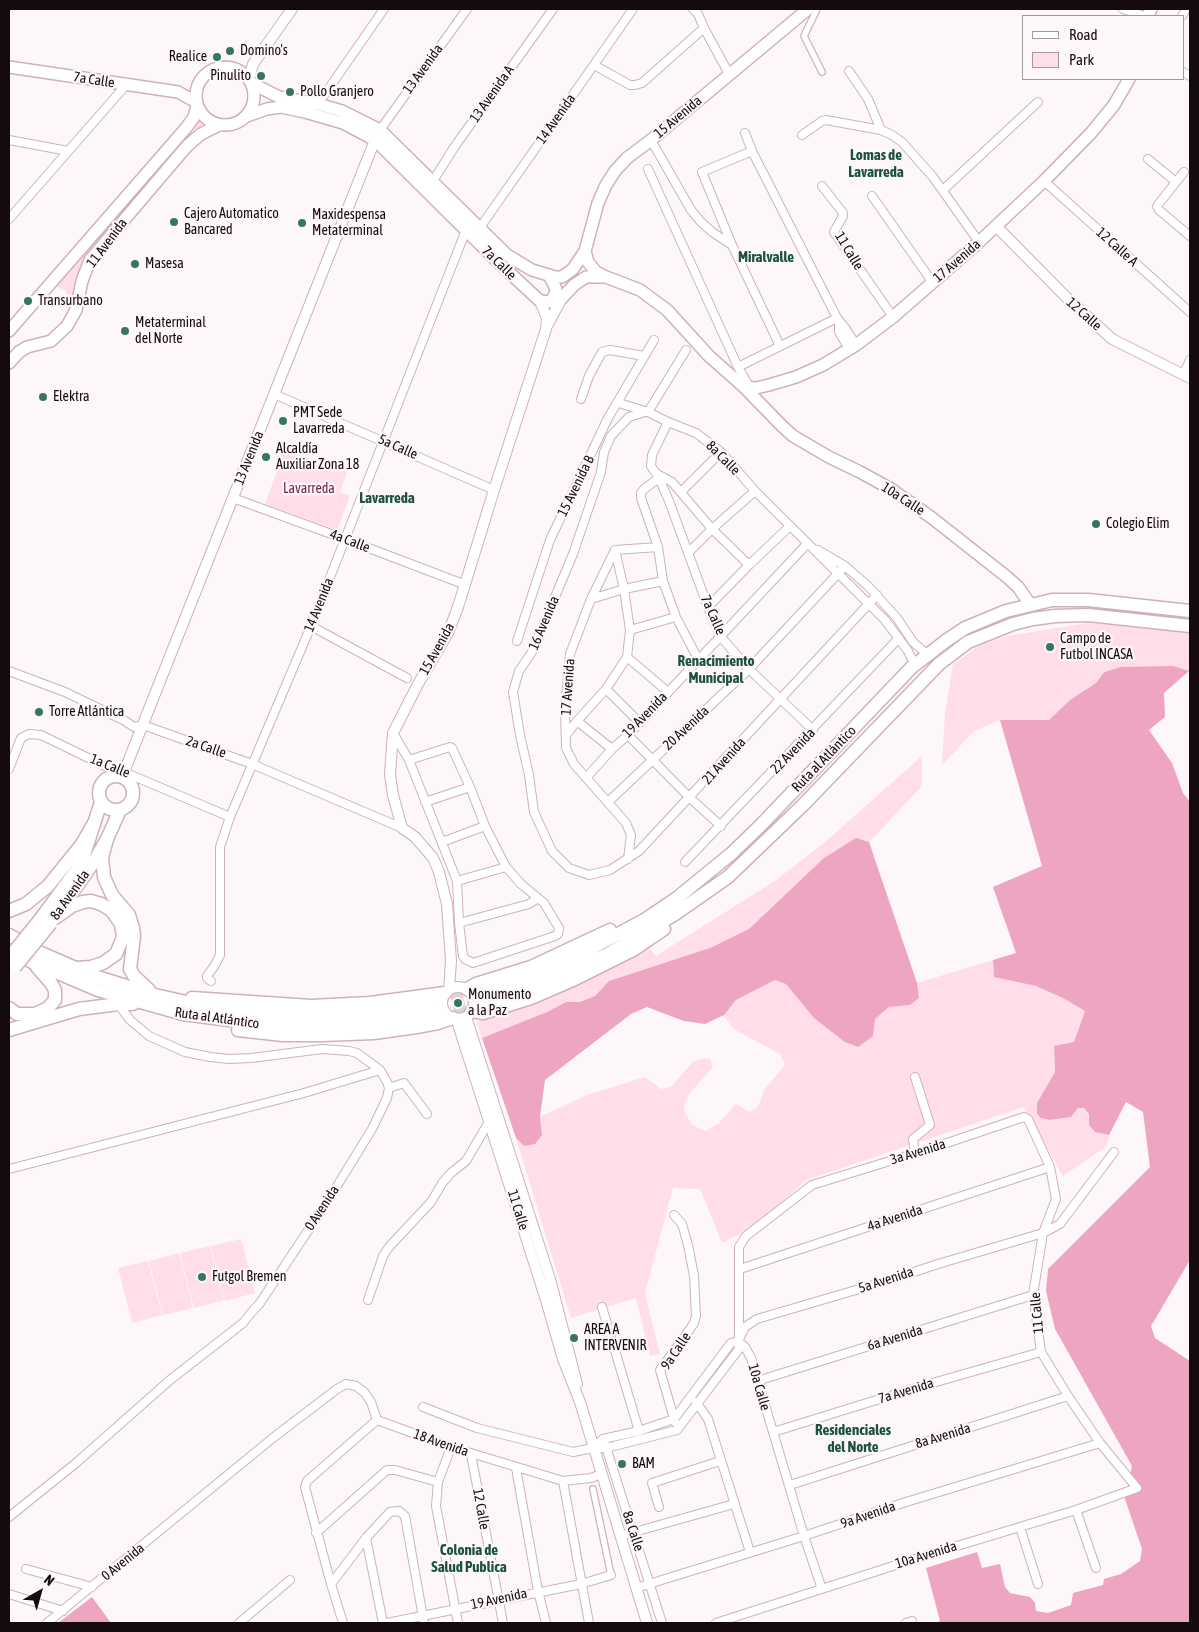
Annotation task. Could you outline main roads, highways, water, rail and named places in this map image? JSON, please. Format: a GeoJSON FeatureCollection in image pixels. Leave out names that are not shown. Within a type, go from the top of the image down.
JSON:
{"type":"FeatureCollection","features":[{"type":"Feature","properties":{"kind":"main road","name":"15 Avenida"},"geometry":{"type":"LineString","coordinates":[[585,251],[596,212],[606,185],[614,171],[627,158],[808,9]]}},
{"type":"Feature","properties":{"kind":"main road","name":"7a Calle"},"geometry":{"type":"LineString","coordinates":[[9,67],[178,92],[197,87]]}},
{"type":"Feature","properties":{"kind":"main road"},"geometry":{"type":"LineString","coordinates":[[218,68],[232,68],[247,78],[254,91],[254,100],[252,109],[247,116],[236,124],[228,126],[210,122],[202,115],[197,104],[197,87],[205,75],[218,68]]}},
{"type":"Feature","properties":{"kind":"main road","name":"7a Calle"},"geometry":{"type":"LineString","coordinates":[[247,78],[279,97],[318,104],[352,114],[433,181],[507,255],[532,270],[549,275]]}},
{"type":"Feature","properties":{"kind":"main road","name":"17 Avenida"},"geometry":{"type":"LineString","coordinates":[[747,387],[769,385],[823,366],[893,317],[980,242],[1044,181],[1103,119],[1114,105],[1128,80]]}},
{"type":"Feature","properties":{"kind":"main road","name":"7a Calle"},"geometry":{"type":"LineString","coordinates":[[178,92],[197,104]]}},
{"type":"Feature","properties":{"kind":"main road","name":"11 Avenida"},"geometry":{"type":"LineString","coordinates":[[9,330],[191,121],[197,104]]}},
{"type":"Feature","properties":{"kind":"main road","name":"7a Calle"},"geometry":{"type":"LineString","coordinates":[[247,116],[267,109],[281,108],[338,121],[378,135],[466,230],[511,275],[545,301]]}},
{"type":"Feature","properties":{"kind":"main road","name":"11 Avenida"},"geometry":{"type":"LineString","coordinates":[[9,363],[19,352],[27,347],[50,341],[67,326],[76,310],[82,281],[90,260],[187,146],[201,134],[219,125]]}},
{"type":"Feature","properties":{"kind":"main road"},"geometry":{"type":"LineString","coordinates":[[549,275],[555,278],[568,274],[585,251]]}},
{"type":"Feature","properties":{"kind":"main road"},"geometry":{"type":"LineString","coordinates":[[585,251],[588,262],[596,272],[640,290],[654,298],[709,356],[747,387]]}},
{"type":"Feature","properties":{"kind":"main road"},"geometry":{"type":"LineString","coordinates":[[545,301],[555,295],[556,288],[549,275]]}},
{"type":"Feature","properties":{"kind":"main road"},"geometry":{"type":"LineString","coordinates":[[545,301],[562,298],[574,285],[586,278],[606,277]]}},
{"type":"Feature","properties":{"kind":"main road"},"geometry":{"type":"LineString","coordinates":[[765,408],[765,396],[769,385]]}},
{"type":"Feature","properties":{"kind":"main road","name":"10a Calle"},"geometry":{"type":"LineString","coordinates":[[747,387],[793,436],[890,489],[932,518],[1018,587],[1030,604]]}},
{"type":"Feature","properties":{"kind":"main road","name":"Ruta al Atlántico"},"geometry":{"type":"LineString","coordinates":[[468,1010],[558,966],[646,919],[677,898],[732,853],[915,665],[946,640],[965,628],[1006,611],[1052,600],[1088,600],[1190,611]]}},
{"type":"Feature","properties":{"kind":"main road","name":"Ruta al Atlántico"},"geometry":{"type":"LineString","coordinates":[[468,1010],[483,1013],[531,998],[608,964],[648,941],[664,929],[675,914],[728,877],[750,858],[939,664],[968,642],[1013,624],[1055,616],[1088,615],[1190,626]]}},
{"type":"Feature","properties":{"kind":"main road"},"geometry":{"type":"LineString","coordinates":[[123,774],[130,784],[133,794],[129,804],[120,810],[109,809],[101,802],[99,791],[103,782],[112,776],[123,774]]}},
{"type":"Feature","properties":{"kind":"main road","name":"8a Avenida"},"geometry":{"type":"LineString","coordinates":[[49,920],[84,855],[101,802]]}},
{"type":"Feature","properties":{"kind":"main road","name":"8a Avenida"},"geometry":{"type":"LineString","coordinates":[[11,966],[81,881],[107,839],[120,810]]}},
{"type":"Feature","properties":{"kind":"main road"},"geometry":{"type":"LineString","coordinates":[[9,911],[26,904],[48,886],[82,844],[94,823]]}},
{"type":"Feature","properties":{"kind":"main road"},"geometry":{"type":"LineString","coordinates":[[107,839],[102,858],[104,877],[112,895],[129,915],[133,928],[134,936],[130,969],[155,1001]]}},
{"type":"Feature","properties":{"kind":"main road"},"geometry":{"type":"LineString","coordinates":[[464,988],[531,967],[605,932],[664,900],[677,898]]}},
{"type":"Feature","properties":{"kind":"main road"},"geometry":{"type":"LineString","coordinates":[[49,920],[72,906],[91,901],[102,904],[111,910],[121,924],[123,937],[116,954],[103,964],[74,968]]}},
{"type":"Feature","properties":{"kind":"main road","name":"Ruta al Atlántico"},"geometry":{"type":"LineString","coordinates":[[9,935],[41,953],[74,968],[155,1001],[183,1014],[268,1025],[321,1026],[378,1022],[435,1008],[335,1016],[256,1014],[222,1010],[169,998],[155,1001],[98,990],[32,962],[9,949]]}},
{"type":"Feature","properties":{"kind":"main road"},"geometry":{"type":"LineString","coordinates":[[9,1008],[17,1014],[35,1014],[48,1008],[55,1000],[55,990],[52,983],[32,962]]}},
{"type":"Feature","properties":{"kind":"main road"},"geometry":{"type":"LineString","coordinates":[[169,998],[205,997],[311,1006],[370,1003],[447,991]]}},
{"type":"Feature","properties":{"kind":"main road"},"geometry":{"type":"LineString","coordinates":[[9,1030],[79,1009],[155,1001]]}},
{"type":"Feature","properties":{"kind":"main road"},"geometry":{"type":"LineString","coordinates":[[183,1014],[210,1025],[235,1030],[283,1035],[322,1036],[374,1033],[438,1023],[468,1010]]}},
{"type":"Feature","properties":{"kind":"tunnel"},"geometry":{"type":"LineString","coordinates":[[434,1004],[479,993]]}},
{"type":"Feature","properties":{"kind":"tunnel"},"geometry":{"type":"LineString","coordinates":[[436,1013],[482,1003]]}},
{"type":"Feature","properties":{"kind":"place","name":"Domino's"},"geometry":{"type":"Point","coordinates":[230,51]}},
{"type":"Feature","properties":{"kind":"place","name":"Realice"},"geometry":{"type":"Point","coordinates":[217,57]}},
{"type":"Feature","properties":{"kind":"place","name":"Pinulito"},"geometry":{"type":"Point","coordinates":[261,76]}},
{"type":"Feature","properties":{"kind":"place","name":"Pollo Granjero"},"geometry":{"type":"Point","coordinates":[290,92]}},
{"type":"Feature","properties":{"kind":"place","name":"Cajero Automatico Bancared"},"geometry":{"type":"Point","coordinates":[174,222]}},
{"type":"Feature","properties":{"kind":"place","name":"Maxidespensa Metaterminal"},"geometry":{"type":"Point","coordinates":[302,223]}},
{"type":"Feature","properties":{"kind":"place","name":"Masesa"},"geometry":{"type":"Point","coordinates":[135,264]}},
{"type":"Feature","properties":{"kind":"place","name":"Transurbano"},"geometry":{"type":"Point","coordinates":[28,301]}},
{"type":"Feature","properties":{"kind":"place","name":"Metaterminal del Norte"},"geometry":{"type":"Point","coordinates":[125,331]}},
{"type":"Feature","properties":{"kind":"place","name":"Elektra"},"geometry":{"type":"Point","coordinates":[43,397]}},
{"type":"Feature","properties":{"kind":"place","name":"PMT Sede Lavarreda"},"geometry":{"type":"Point","coordinates":[283,421]}},
{"type":"Feature","properties":{"kind":"place","name":"Alcaldía Auxiliar Zona 18"},"geometry":{"type":"Point","coordinates":[266,457]}},
{"type":"Feature","properties":{"kind":"place","name":"Colegio Elim"},"geometry":{"type":"Point","coordinates":[1096,524]}},
{"type":"Feature","properties":{"kind":"place","name":"Campo de Futbol INCASA"},"geometry":{"type":"Point","coordinates":[1050,647]}},
{"type":"Feature","properties":{"kind":"place","name":"Torre Atlántica"},"geometry":{"type":"Point","coordinates":[39,712]}},
{"type":"Feature","properties":{"kind":"place","name":"Monumento a la Paz"},"geometry":{"type":"Point","coordinates":[458,1003]}},
{"type":"Feature","properties":{"kind":"place","name":"Futgol Bremen"},"geometry":{"type":"Point","coordinates":[202,1277]}},
{"type":"Feature","properties":{"kind":"place","name":"AREA A INTERVENIR"},"geometry":{"type":"Point","coordinates":[574,1338]}},
{"type":"Feature","properties":{"kind":"place","name":"BAM"},"geometry":{"type":"Point","coordinates":[622,1464]}},
{"type":"Feature","properties":{"kind":"district","name":"Lomas de Lavarreda"},"geometry":{"type":"Point","coordinates":[876,164]}},
{"type":"Feature","properties":{"kind":"district","name":"Miralvalle"},"geometry":{"type":"Point","coordinates":[766,257]}},
{"type":"Feature","properties":{"kind":"district","name":"Lavarreda"},"geometry":{"type":"Point","coordinates":[387,498]}},
{"type":"Feature","properties":{"kind":"district","name":"Renacimiento Municipal"},"geometry":{"type":"Point","coordinates":[716,670]}},
{"type":"Feature","properties":{"kind":"district","name":"Residenciales del Norte"},"geometry":{"type":"Point","coordinates":[853,1438]}},
{"type":"Feature","properties":{"kind":"district","name":"Colonia de Salud Publica"},"geometry":{"type":"Point","coordinates":[469,1558]}}]}
